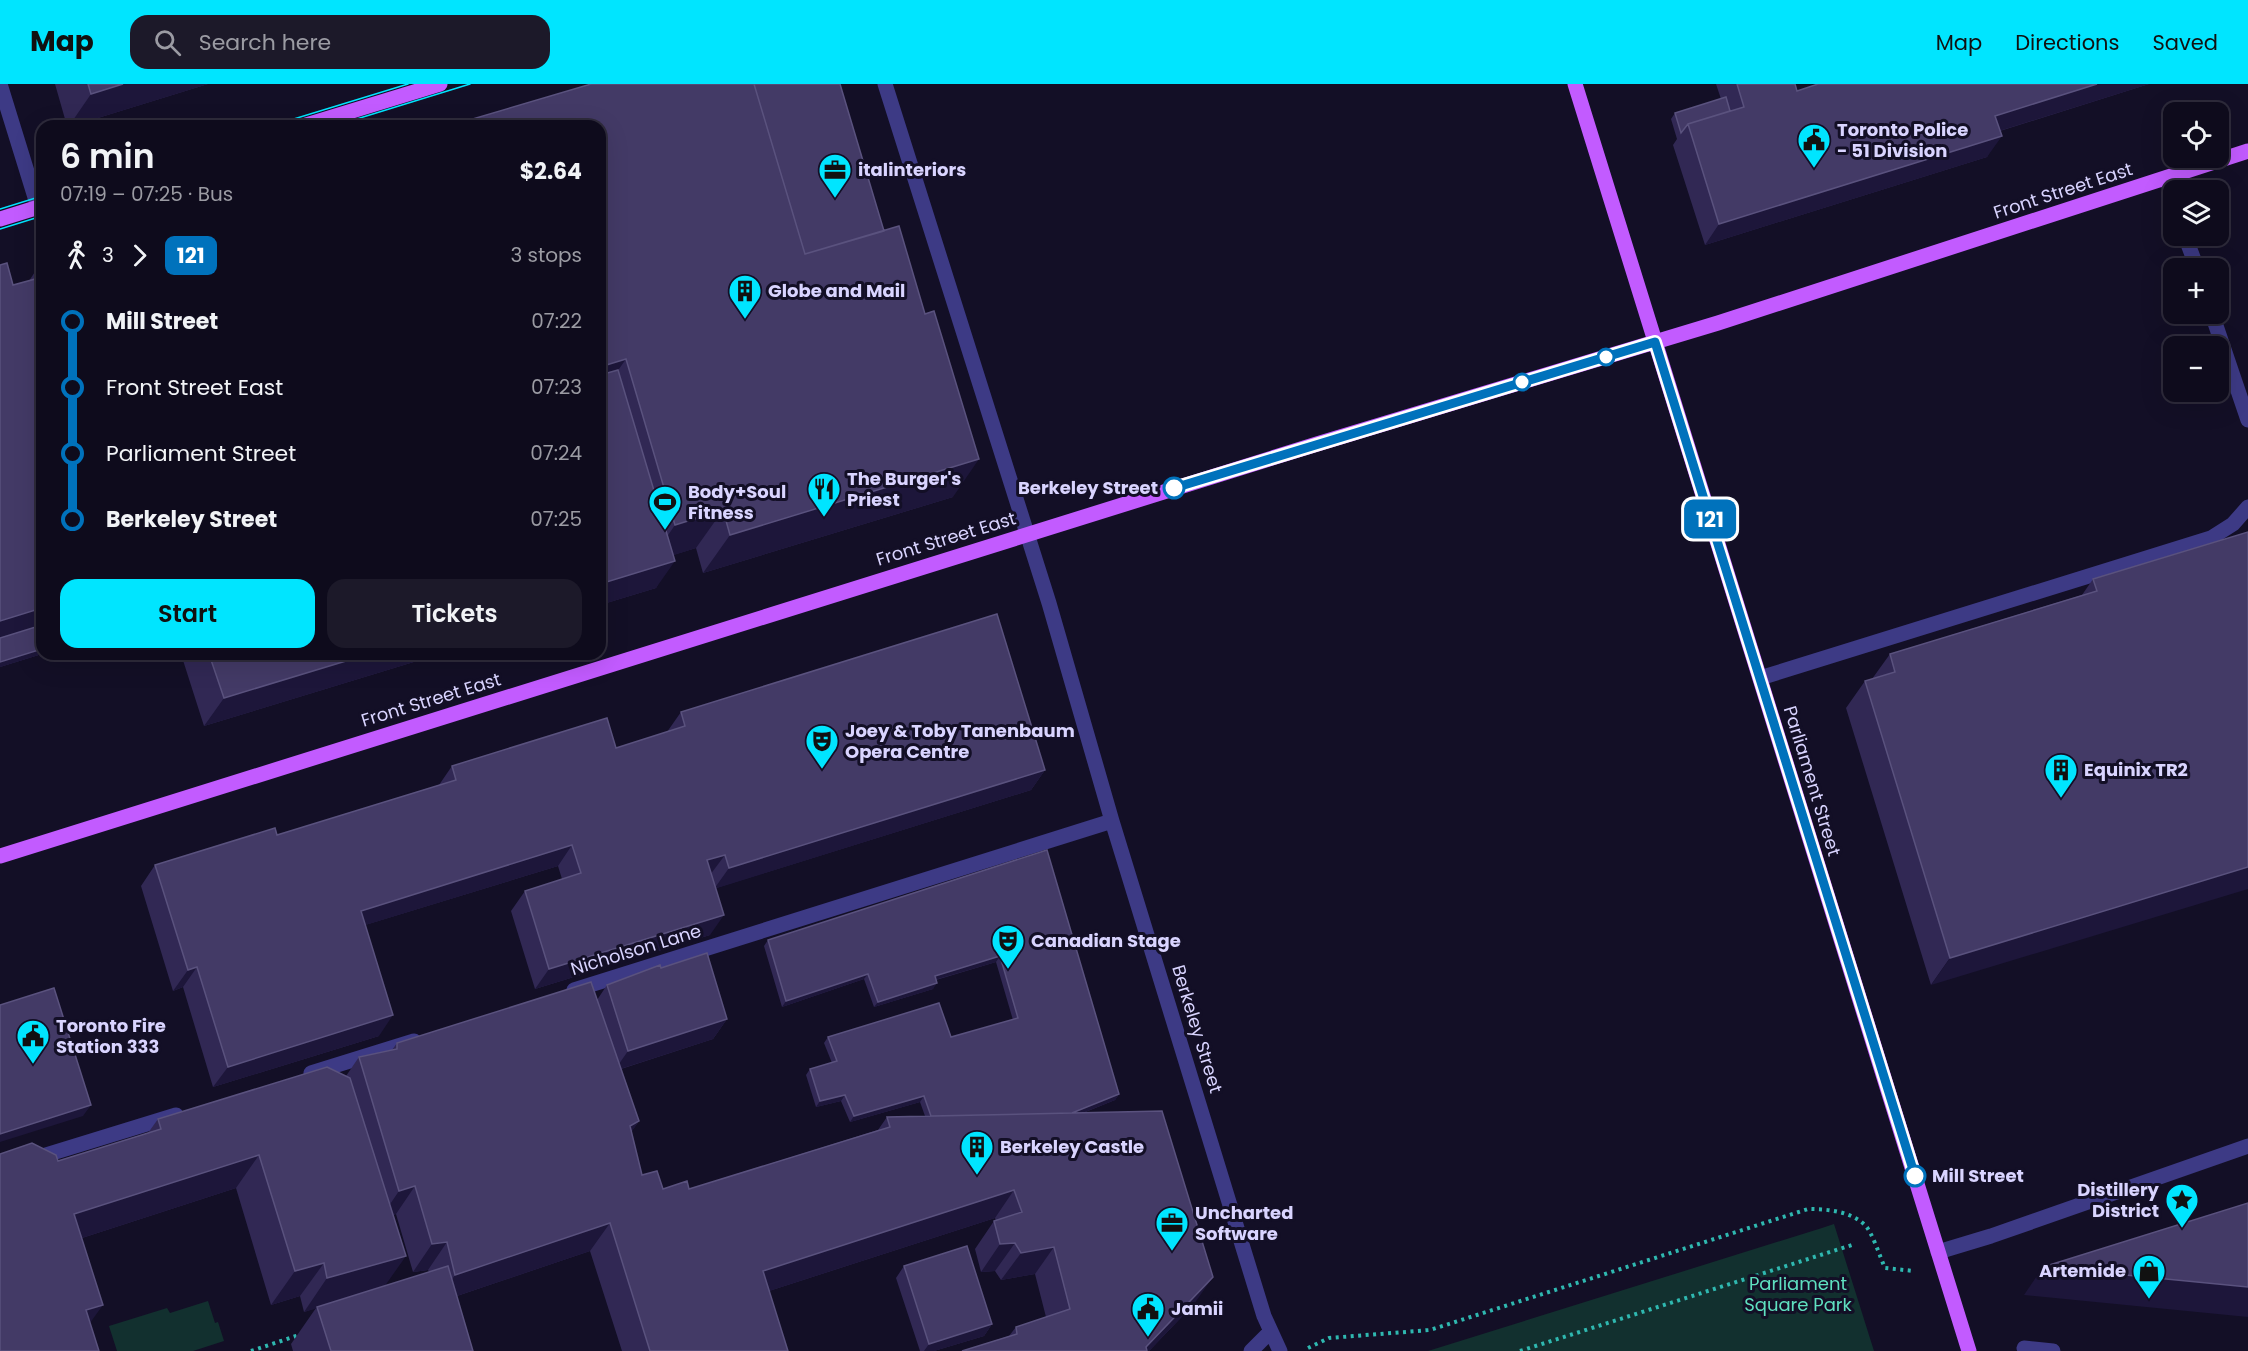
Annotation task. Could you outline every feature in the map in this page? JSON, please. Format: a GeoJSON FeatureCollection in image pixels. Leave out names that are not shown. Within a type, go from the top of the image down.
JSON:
{"type":"FeatureCollection","features":[{"type":"Feature","properties":{"kind":"main road"},"geometry":{"type":"LineString","coordinates":[[323,120],[440,84]]}},
{"type":"Feature","properties":{"kind":"main road","name":"Parliament Street"},"geometry":{"type":"LineString","coordinates":[[1575,84],[1969,1351]]}},
{"type":"Feature","properties":{"kind":"main road","name":"Front Street East"},"geometry":{"type":"LineString","coordinates":[[0,856],[1317,444],[1655,342],[2247,152]]}},
{"type":"Feature","properties":{"kind":"main road"},"geometry":{"type":"LineString","coordinates":[[0,219],[36,208]]}},
{"type":"Feature","properties":{"kind":"street"},"geometry":{"type":"LineString","coordinates":[[0,84],[36,195]]}},
{"type":"Feature","properties":{"kind":"street","name":"Berkeley Street"},"geometry":{"type":"LineString","coordinates":[[885,84],[1028,534],[1112,821],[1270,1332],[1280,1351]]}},
{"type":"Feature","properties":{"kind":"street"},"geometry":{"type":"LineString","coordinates":[[2215,324],[2248,420]]}},
{"type":"Feature","properties":{"kind":"street"},"geometry":{"type":"LineString","coordinates":[[1760,678],[2211,538],[2233,524],[2248,507]]}},
{"type":"Feature","properties":{"kind":"street","name":"Nicholson Lane"},"geometry":{"type":"LineString","coordinates":[[562,994],[1112,821]]}},
{"type":"Feature","properties":{"kind":"street"},"geometry":{"type":"LineString","coordinates":[[291,1079],[426,1037]]}},
{"type":"Feature","properties":{"kind":"street"},"geometry":{"type":"LineString","coordinates":[[0,1169],[192,1110]]}},
{"type":"Feature","properties":{"kind":"street"},"geometry":{"type":"LineString","coordinates":[[1938,1252],[1991,1236],[2248,1146]]}},
{"type":"Feature","properties":{"kind":"street"},"geometry":{"type":"LineString","coordinates":[[1251,1351],[1270,1332]]}},
{"type":"Feature","properties":{"kind":"street"},"geometry":{"type":"LineString","coordinates":[[2024,1348],[2053,1351]]}},
{"type":"Feature","properties":{"kind":"path"},"geometry":{"type":"LineString","coordinates":[[1302,1351],[1329,1338],[1430,1330],[1808,1209],[1829,1209],[1847,1215],[1865,1225],[1886,1268],[1946,1276]]}},
{"type":"Feature","properties":{"kind":"path"},"geometry":{"type":"LineString","coordinates":[[1520,1351],[1856,1244]]}},
{"type":"Feature","properties":{"kind":"path"},"geometry":{"type":"LineString","coordinates":[[251,1351],[305,1333]]}},
{"type":"Feature","properties":{"kind":"green space","name":"Parliament Square Park"},"geometry":{"type":"Polygon","coordinates":[[[1834,1224],[1874,1351],[1428,1351],[1822,1228],[1834,1224]]]}},
{"type":"Feature","properties":{"kind":"green space"},"geometry":{"type":"Polygon","coordinates":[[[208,1301],[224,1341],[193,1351],[117,1351],[109,1326],[167,1308],[170,1313],[208,1301]]]}},
{"type":"Feature","properties":{"kind":"building"},"geometry":{"type":"Polygon","coordinates":[[[88,84],[123,84],[91,94],[88,84]]]}},
{"type":"Feature","properties":{"kind":"building","name":"Globe and Mail"},"geometry":{"type":"Polygon","coordinates":[[[591,84],[754,84],[805,254],[899,226],[925,314],[934,311],[979,459],[730,535],[723,510],[675,525],[626,359],[606,365],[606,120],[469,120],[591,84]]]}},
{"type":"Feature","properties":{"kind":"building"},"geometry":{"type":"Polygon","coordinates":[[[754,84],[840,84],[884,231],[805,254],[754,84]]]}},
{"type":"Feature","properties":{"kind":"building","name":"Toronto Police - 51 Division"},"geometry":{"type":"Polygon","coordinates":[[[1737,84],[1795,84],[1797,91],[1818,84],[2097,84],[1995,116],[2002,136],[1719,224],[1688,124],[1744,107],[1737,84]]]}},
{"type":"Feature","properties":{"kind":"building"},"geometry":{"type":"Polygon","coordinates":[[[1726,97],[1730,111],[1688,124],[1681,133],[1675,113],[1726,97]]]}},
{"type":"Feature","properties":{"kind":"building"},"geometry":{"type":"Polygon","coordinates":[[[7,263],[13,285],[36,277],[36,610],[0,621],[0,265],[7,263]]]}},
{"type":"Feature","properties":{"kind":"building"},"geometry":{"type":"Polygon","coordinates":[[[618,370],[675,561],[606,582],[606,373],[618,370]]]}},
{"type":"Feature","properties":{"kind":"building","name":"Equinix TR2"},"geometry":{"type":"Polygon","coordinates":[[[2248,532],[2248,867],[1950,958],[1865,681],[1895,672],[1890,654],[2097,591],[2093,579],[2248,532]]]}},
{"type":"Feature","properties":{"kind":"building"},"geometry":{"type":"Polygon","coordinates":[[[997,614],[1045,770],[729,868],[725,855],[707,860],[724,915],[549,969],[525,891],[581,873],[572,845],[361,911],[393,1015],[228,1067],[197,967],[188,970],[155,865],[275,828],[277,835],[456,780],[452,766],[607,718],[616,748],[685,726],[681,712],[997,614]]]}},
{"type":"Feature","properties":{"kind":"building"},"geometry":{"type":"Polygon","coordinates":[[[36,627],[36,651],[0,662],[0,638],[36,627]]]}},
{"type":"Feature","properties":{"kind":"building"},"geometry":{"type":"Polygon","coordinates":[[[211,660],[349,660],[224,698],[211,660]]]}},
{"type":"Feature","properties":{"kind":"building"},"geometry":{"type":"Polygon","coordinates":[[[1047,850],[1119,1094],[1072,1113],[931,1116],[924,1096],[854,1116],[845,1095],[820,1101],[810,1069],[837,1061],[828,1037],[939,1003],[951,1037],[1018,1018],[1000,956],[935,976],[937,983],[878,1002],[868,974],[786,1001],[768,940],[1047,850]]]}},
{"type":"Feature","properties":{"kind":"building"},"geometry":{"type":"Polygon","coordinates":[[[707,953],[727,1019],[628,1051],[607,985],[660,965],[661,968],[707,953]]]}},
{"type":"Feature","properties":{"kind":"building","name":"Berkeley Castle"},"geometry":{"type":"Polygon","coordinates":[[[591,982],[639,1121],[630,1126],[642,1175],[657,1171],[663,1189],[687,1181],[689,1189],[890,1127],[887,1117],[1162,1111],[1213,1277],[1146,1347],[1147,1351],[962,1351],[1017,1334],[1016,1327],[1070,1309],[1054,1247],[1021,1253],[1015,1243],[1000,1244],[994,1221],[1022,1212],[1014,1190],[763,1271],[788,1351],[650,1351],[610,1223],[455,1275],[447,1242],[432,1244],[415,1186],[399,1191],[359,1057],[397,1049],[397,1043],[591,982]]]}},
{"type":"Feature","properties":{"kind":"building","name":"Toronto Fire Station 333"},"geometry":{"type":"Polygon","coordinates":[[[54,988],[91,1105],[0,1134],[0,1005],[54,988]]]}},
{"type":"Feature","properties":{"kind":"building"},"geometry":{"type":"Polygon","coordinates":[[[327,1067],[350,1078],[406,1256],[327,1278],[324,1263],[295,1271],[259,1155],[74,1214],[103,1305],[86,1310],[99,1351],[0,1351],[0,1154],[32,1143],[56,1155],[58,1161],[161,1129],[158,1119],[327,1067]]]}},
{"type":"Feature","properties":{"kind":"building"},"geometry":{"type":"Polygon","coordinates":[[[2248,1203],[2248,1287],[2043,1267],[2248,1203]]]}},
{"type":"Feature","properties":{"kind":"building"},"geometry":{"type":"Polygon","coordinates":[[[967,1246],[992,1324],[929,1344],[904,1266],[967,1246]]]}},
{"type":"Feature","properties":{"kind":"building"},"geometry":{"type":"Polygon","coordinates":[[[448,1266],[473,1351],[331,1351],[317,1307],[448,1266]]]}},
{"type":"Feature","properties":{"kind":"tram line"},"geometry":{"type":"LineString","coordinates":[[291,120],[408,84]]}},
{"type":"Feature","properties":{"kind":"tram line"},"geometry":{"type":"LineString","coordinates":[[353,120],[470,84]]}},
{"type":"Feature","properties":{"kind":"tram line"},"geometry":{"type":"LineString","coordinates":[[0,209],[36,198]]}},
{"type":"Feature","properties":{"kind":"tram line"},"geometry":{"type":"LineString","coordinates":[[0,229],[36,218]]}},
{"type":"Feature","properties":{"kind":"bus line","name":"121"},"geometry":{"type":"LineString","coordinates":[[1174,488],[1655,342],[1915,1176]]}},
{"type":"Feature","properties":{"kind":"place","name":"Toronto Police - 51 Division"},"geometry":{"type":"Point","coordinates":[1814,169]}},
{"type":"Feature","properties":{"kind":"place","name":"italinteriors"},"geometry":{"type":"Point","coordinates":[835,199]}},
{"type":"Feature","properties":{"kind":"place","name":"Globe and Mail"},"geometry":{"type":"Point","coordinates":[745,320]}},
{"type":"Feature","properties":{"kind":"place","name":"Berkeley Street"},"geometry":{"type":"Point","coordinates":[1174,488]}},
{"type":"Feature","properties":{"kind":"place","name":"The Burger's Priest"},"geometry":{"type":"Point","coordinates":[824,518]}},
{"type":"Feature","properties":{"kind":"place","name":"Body+Soul Fitness"},"geometry":{"type":"Point","coordinates":[665,531]}},
{"type":"Feature","properties":{"kind":"place","name":"Joey & Toby Tanenbaum Opera Centre"},"geometry":{"type":"Point","coordinates":[822,770]}},
{"type":"Feature","properties":{"kind":"place","name":"Equinix TR2"},"geometry":{"type":"Point","coordinates":[2061,799]}},
{"type":"Feature","properties":{"kind":"place","name":"Canadian Stage"},"geometry":{"type":"Point","coordinates":[1008,970]}},
{"type":"Feature","properties":{"kind":"place","name":"Toronto Fire Station 333"},"geometry":{"type":"Point","coordinates":[33,1065]}},
{"type":"Feature","properties":{"kind":"place","name":"Berkeley Castle"},"geometry":{"type":"Point","coordinates":[977,1176]}},
{"type":"Feature","properties":{"kind":"place","name":"Mill Street"},"geometry":{"type":"Point","coordinates":[1915,1176]}},
{"type":"Feature","properties":{"kind":"place","name":"Distillery District"},"geometry":{"type":"Point","coordinates":[2182,1229]}},
{"type":"Feature","properties":{"kind":"place","name":"Uncharted Software"},"geometry":{"type":"Point","coordinates":[1172,1252]}},
{"type":"Feature","properties":{"kind":"place","name":"Artemide"},"geometry":{"type":"Point","coordinates":[2149,1300]}},
{"type":"Feature","properties":{"kind":"place","name":"Jamii"},"geometry":{"type":"Point","coordinates":[1148,1338]}}]}
